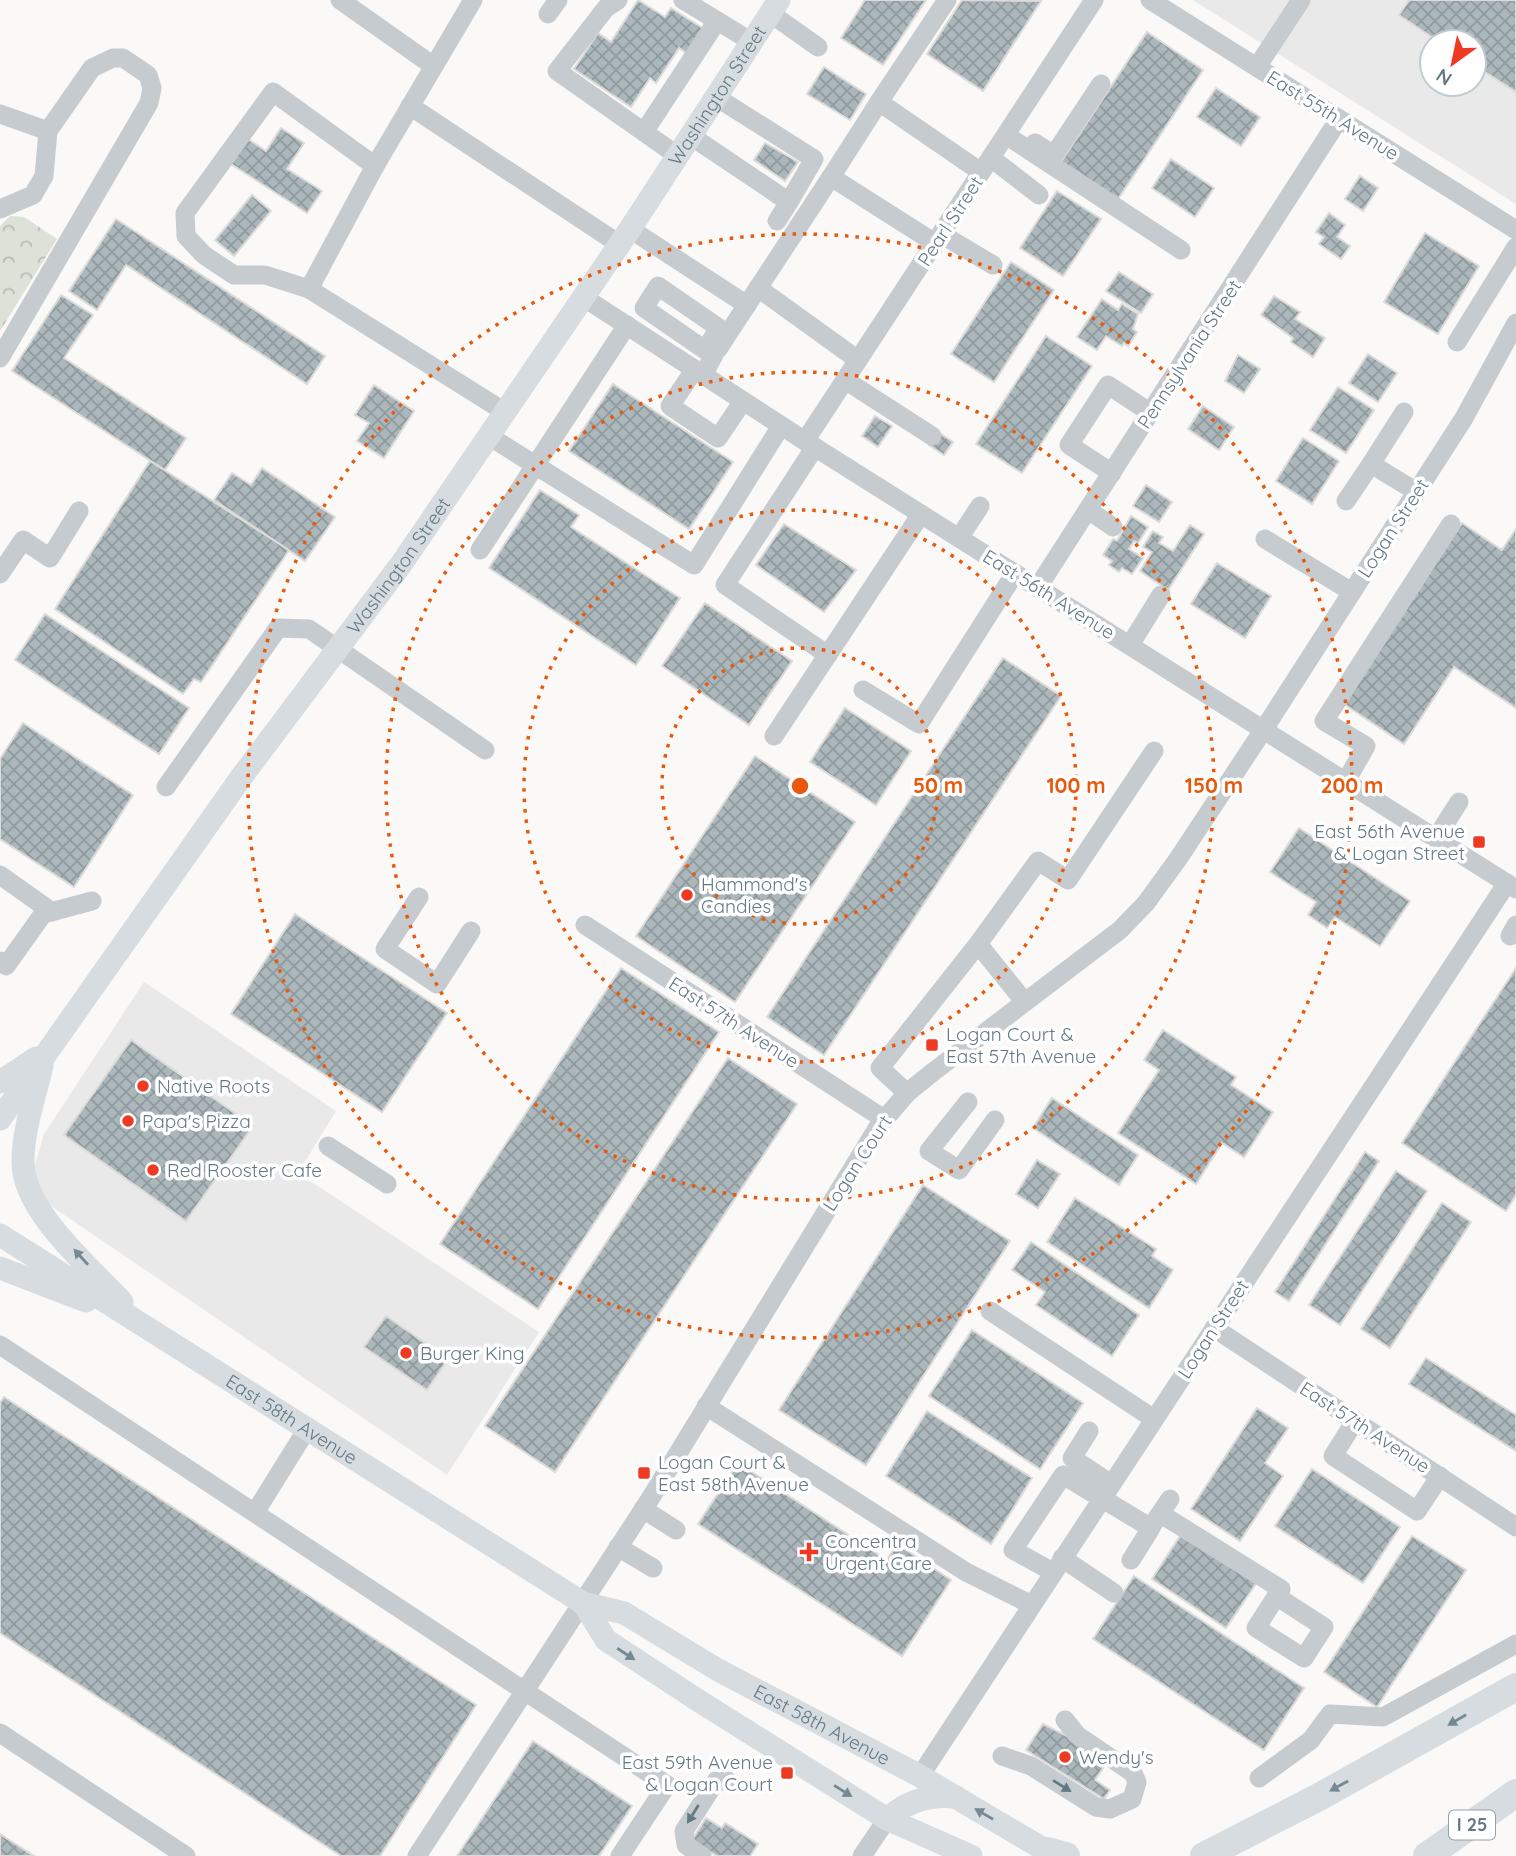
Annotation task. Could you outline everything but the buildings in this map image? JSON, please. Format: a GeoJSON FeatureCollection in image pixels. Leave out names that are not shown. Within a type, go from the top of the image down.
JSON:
{"type":"FeatureCollection","features":[{"type":"Feature","properties":{"kind":"highway"},"geometry":{"type":"LineString","coordinates":[[1204,1856],[1319,1797],[1516,1687]]}},
{"type":"Feature","properties":{"kind":"highway","name":"I 25"},"geometry":{"type":"LineString","coordinates":[[1427,1856],[1516,1793]]}},
{"type":"Feature","properties":{"kind":"main road","name":"Washington Street"},"geometry":{"type":"LineString","coordinates":[[0,1119],[240,779],[409,553],[624,237],[775,7]]}},
{"type":"Feature","properties":{"kind":"main road"},"geometry":{"type":"LineString","coordinates":[[0,1082],[45,1052]]}},
{"type":"Feature","properties":{"kind":"main road"},"geometry":{"type":"LineString","coordinates":[[45,1052],[23,1161],[30,1193],[44,1217],[144,1325]]}},
{"type":"Feature","properties":{"kind":"main road","name":"East 58th Avenue"},"geometry":{"type":"LineString","coordinates":[[0,1235],[583,1603],[624,1614],[718,1670],[920,1776],[1056,1854]]}},
{"type":"Feature","properties":{"kind":"main road"},"geometry":{"type":"LineString","coordinates":[[0,1268],[144,1325]]}},
{"type":"Feature","properties":{"kind":"main road","name":"East 58th Avenue"},"geometry":{"type":"LineString","coordinates":[[583,1603],[606,1640],[887,1819],[971,1856]]}},
{"type":"Feature","properties":{"kind":"main road"},"geometry":{"type":"LineString","coordinates":[[887,1819],[916,1801],[934,1797],[956,1797]]}},
{"type":"Feature","properties":{"kind":"street"},"geometry":{"type":"LineString","coordinates":[[340,0],[432,65]]}},
{"type":"Feature","properties":{"kind":"street"},"geometry":{"type":"LineString","coordinates":[[309,289],[432,65],[473,0]]}},
{"type":"Feature","properties":{"kind":"street"},"geometry":{"type":"LineString","coordinates":[[618,0],[606,8],[557,71],[678,156]]}},
{"type":"Feature","properties":{"kind":"street"},"geometry":{"type":"LineString","coordinates":[[683,0],[752,42]]}},
{"type":"Feature","properties":{"kind":"street"},"geometry":{"type":"LineString","coordinates":[[743,401],[718,438],[670,406],[699,372],[709,353],[747,305],[947,0]]}},
{"type":"Feature","properties":{"kind":"street","name":"Pearl Street"},"geometry":{"type":"LineString","coordinates":[[828,655],[725,585],[810,444],[845,380],[1094,0]]}},
{"type":"Feature","properties":{"kind":"street","name":"East 55th Avenue"},"geometry":{"type":"LineString","coordinates":[[1150,0],[1516,230]]}},
{"type":"Feature","properties":{"kind":"street"},"geometry":{"type":"LineString","coordinates":[[1257,67],[1301,0]]}},
{"type":"Feature","properties":{"kind":"street"},"geometry":{"type":"LineString","coordinates":[[775,7],[818,47]]}},
{"type":"Feature","properties":{"kind":"street"},"geometry":{"type":"LineString","coordinates":[[644,132],[717,21]]}},
{"type":"Feature","properties":{"kind":"street"},"geometry":{"type":"LineString","coordinates":[[0,209],[33,195],[44,176],[48,131],[92,68],[113,58],[123,58],[148,75],[152,88],[149,103],[0,358]]}},
{"type":"Feature","properties":{"kind":"street"},"geometry":{"type":"LineString","coordinates":[[1008,131],[1054,155],[1101,84]]}},
{"type":"Feature","properties":{"kind":"street"},"geometry":{"type":"LineString","coordinates":[[375,166],[273,92],[185,213],[186,236],[204,255],[234,275],[265,275],[309,289],[505,412]]}},
{"type":"Feature","properties":{"kind":"street"},"geometry":{"type":"LineString","coordinates":[[716,97],[814,159],[777,221]]}},
{"type":"Feature","properties":{"kind":"street"},"geometry":{"type":"LineString","coordinates":[[879,102],[1039,195]]}},
{"type":"Feature","properties":{"kind":"street"},"geometry":{"type":"LineString","coordinates":[[410,106],[624,237],[747,305]]}},
{"type":"Feature","properties":{"kind":"street"},"geometry":{"type":"LineString","coordinates":[[0,114],[48,131]]}},
{"type":"Feature","properties":{"kind":"street","name":"Pennsylvania Street"},"geometry":{"type":"LineString","coordinates":[[1038,587],[1339,119]]}},
{"type":"Feature","properties":{"kind":"street"},"geometry":{"type":"LineString","coordinates":[[1008,131],[1181,250]]}},
{"type":"Feature","properties":{"kind":"street"},"geometry":{"type":"LineString","coordinates":[[691,136],[789,202]]}},
{"type":"Feature","properties":{"kind":"street"},"geometry":{"type":"LineString","coordinates":[[831,177],[938,239],[993,265]]}},
{"type":"Feature","properties":{"kind":"street"},"geometry":{"type":"LineString","coordinates":[[1457,342],[1516,247]]}},
{"type":"Feature","properties":{"kind":"street"},"geometry":{"type":"LineString","coordinates":[[758,288],[858,360]]}},
{"type":"Feature","properties":{"kind":"street","name":"East 56th Avenue"},"geometry":{"type":"LineString","coordinates":[[583,297],[781,426],[1511,886]]}},
{"type":"Feature","properties":{"kind":"street","name":"Logan Street"},"geometry":{"type":"LineString","coordinates":[[1264,729],[1464,418],[1516,323]]}},
{"type":"Feature","properties":{"kind":"street"},"geometry":{"type":"LineString","coordinates":[[480,550],[626,325]]}},
{"type":"Feature","properties":{"kind":"street"},"geometry":{"type":"LineString","coordinates":[[845,380],[932,436]]}},
{"type":"Feature","properties":{"kind":"street"},"geometry":{"type":"LineString","coordinates":[[1112,473],[1069,445],[1101,395],[1108,385],[1151,413]]}},
{"type":"Feature","properties":{"kind":"street"},"geometry":{"type":"LineString","coordinates":[[1346,501],[1404,412]]}},
{"type":"Feature","properties":{"kind":"street"},"geometry":{"type":"LineString","coordinates":[[489,436],[694,565],[781,426]]}},
{"type":"Feature","properties":{"kind":"street"},"geometry":{"type":"LineString","coordinates":[[1371,464],[1417,492]]}},
{"type":"Feature","properties":{"kind":"street"},"geometry":{"type":"LineString","coordinates":[[959,538],[980,506]]}},
{"type":"Feature","properties":{"kind":"street"},"geometry":{"type":"LineString","coordinates":[[1088,510],[1113,527]]}},
{"type":"Feature","properties":{"kind":"street"},"geometry":{"type":"LineString","coordinates":[[0,574],[23,540],[50,558],[79,511]]}},
{"type":"Feature","properties":{"kind":"street"},"geometry":{"type":"LineString","coordinates":[[774,736],[921,514]]}},
{"type":"Feature","properties":{"kind":"street"},"geometry":{"type":"LineString","coordinates":[[1346,781],[1366,746],[1324,721],[1451,524]]}},
{"type":"Feature","properties":{"kind":"street"},"geometry":{"type":"LineString","coordinates":[[1265,539],[1352,592]]}},
{"type":"Feature","properties":{"kind":"street"},"geometry":{"type":"LineString","coordinates":[[863,690],[919,724],[1015,573]]}},
{"type":"Feature","properties":{"kind":"street"},"geometry":{"type":"LineString","coordinates":[[1129,645],[1161,595]]}},
{"type":"Feature","properties":{"kind":"street"},"geometry":{"type":"LineString","coordinates":[[166,787],[278,628],[309,629],[485,750]]}},
{"type":"Feature","properties":{"kind":"street","name":"Logan Court"},"geometry":{"type":"LineString","coordinates":[[417,1856],[527,1691],[643,1509],[884,1119],[907,1093],[1024,1001],[1091,953],[1134,917],[1178,859],[1264,729]]}},
{"type":"Feature","properties":{"kind":"street"},"geometry":{"type":"LineString","coordinates":[[907,1093],[880,1068],[978,944],[1038,861],[1068,880],[1154,751]]}},
{"type":"Feature","properties":{"kind":"street"},"geometry":{"type":"LineString","coordinates":[[1436,838],[1459,802]]}},
{"type":"Feature","properties":{"kind":"street"},"geometry":{"type":"LineString","coordinates":[[0,875],[52,912]]}},
{"type":"Feature","properties":{"kind":"street","name":"Logan Street"},"geometry":{"type":"LineString","coordinates":[[920,1776],[1214,1328],[1511,886]]}},
{"type":"Feature","properties":{"kind":"street"},"geometry":{"type":"LineString","coordinates":[[419,897],[385,949],[437,984],[471,931]]}},
{"type":"Feature","properties":{"kind":"street"},"geometry":{"type":"LineString","coordinates":[[0,961],[6,966],[43,914],[92,901]]}},
{"type":"Feature","properties":{"kind":"street","name":"East 57th Avenue"},"geometry":{"type":"LineString","coordinates":[[585,925],[884,1119]]}},
{"type":"Feature","properties":{"kind":"street"},"geometry":{"type":"LineString","coordinates":[[978,944],[1024,1001]]}},
{"type":"Feature","properties":{"kind":"street"},"geometry":{"type":"LineString","coordinates":[[968,1102],[929,1151],[959,1170],[995,1121]]}},
{"type":"Feature","properties":{"kind":"street"},"geometry":{"type":"LineString","coordinates":[[328,1146],[387,1184]]}},
{"type":"Feature","properties":{"kind":"street"},"geometry":{"type":"LineString","coordinates":[[990,1311],[1154,1419]]}},
{"type":"Feature","properties":{"kind":"street","name":"East 57th Avenue"},"geometry":{"type":"LineString","coordinates":[[1214,1328],[1516,1527]]}},
{"type":"Feature","properties":{"kind":"street"},"geometry":{"type":"LineString","coordinates":[[0,1345],[256,1511],[667,1785],[620,1856]]}},
{"type":"Feature","properties":{"kind":"street"},"geometry":{"type":"LineString","coordinates":[[706,1406],[966,1572],[1032,1605]]}},
{"type":"Feature","properties":{"kind":"street"},"geometry":{"type":"LineString","coordinates":[[1355,1421],[1333,1457],[1417,1511],[1440,1476]]}},
{"type":"Feature","properties":{"kind":"street"},"geometry":{"type":"LineString","coordinates":[[256,1511],[307,1429]]}},
{"type":"Feature","properties":{"kind":"street"},"geometry":{"type":"LineString","coordinates":[[1089,1431],[1072,1458],[1106,1491]]}},
{"type":"Feature","properties":{"kind":"street"},"geometry":{"type":"LineString","coordinates":[[1114,1593],[1058,1565],[1013,1550],[1063,1475],[1161,1514],[1281,1589],[1276,1596]]}},
{"type":"Feature","properties":{"kind":"street"},"geometry":{"type":"LineString","coordinates":[[643,1509],[676,1530]]}},
{"type":"Feature","properties":{"kind":"street"},"geometry":{"type":"LineString","coordinates":[[1131,1560],[1161,1514]]}},
{"type":"Feature","properties":{"kind":"street"},"geometry":{"type":"LineString","coordinates":[[618,1547],[653,1568]]}},
{"type":"Feature","properties":{"kind":"street"},"geometry":{"type":"LineString","coordinates":[[1259,1778],[1311,1740],[1330,1714],[1383,1717],[1516,1644]]}},
{"type":"Feature","properties":{"kind":"street"},"geometry":{"type":"LineString","coordinates":[[1002,1756],[1031,1766],[1096,1807],[1110,1809],[1132,1799],[1136,1791],[1133,1773],[1077,1735],[1065,1720]]}},
{"type":"Feature","properties":{"kind":"street"},"geometry":{"type":"LineString","coordinates":[[0,1733],[186,1856]]}},
{"type":"Feature","properties":{"kind":"street"},"geometry":{"type":"LineString","coordinates":[[702,1856],[686,1845],[684,1831],[716,1781],[728,1781]]}},
{"type":"Feature","properties":{"kind":"street"},"geometry":{"type":"LineString","coordinates":[[862,1856],[887,1819]]}},
{"type":"Feature","properties":{"kind":"shaded area"},"geometry":{"type":"Polygon","coordinates":[[[1193,0],[1516,0],[1516,204],[1193,0]]]}},
{"type":"Feature","properties":{"kind":"shaded area"},"geometry":{"type":"Polygon","coordinates":[[[144,982],[336,1111],[298,1173],[539,1332],[447,1475],[38,1197],[34,1168],[44,1134],[144,982]]]}},
{"type":"Feature","properties":{"kind":"green space"},"geometry":{"type":"Polygon","coordinates":[[[10,216],[24,217],[57,239],[0,331],[0,226],[10,216]]]}},
{"type":"Feature","properties":{"kind":"place","name":"East 56th Avenue & Logan Street"},"geometry":{"type":"Point","coordinates":[1479,842]}},
{"type":"Feature","properties":{"kind":"place","name":"Hammond's Candies"},"geometry":{"type":"Point","coordinates":[687,895]}},
{"type":"Feature","properties":{"kind":"place","name":"Logan Court & East 57th Avenue"},"geometry":{"type":"Point","coordinates":[932,1045]}},
{"type":"Feature","properties":{"kind":"place","name":"Native Roots"},"geometry":{"type":"Point","coordinates":[143,1086]}},
{"type":"Feature","properties":{"kind":"place","name":"Papa's Pizza"},"geometry":{"type":"Point","coordinates":[128,1121]}},
{"type":"Feature","properties":{"kind":"place","name":"Red Rooster Cafe"},"geometry":{"type":"Point","coordinates":[153,1170]}},
{"type":"Feature","properties":{"kind":"place","name":"Burger King"},"geometry":{"type":"Point","coordinates":[406,1353]}},
{"type":"Feature","properties":{"kind":"place","name":"Logan Court & East 58th Avenue"},"geometry":{"type":"Point","coordinates":[644,1473]}},
{"type":"Feature","properties":{"kind":"place","name":"Concentra Urgent Care"},"geometry":{"type":"Point","coordinates":[809,1552]}},
{"type":"Feature","properties":{"kind":"place","name":"Wendy's"},"geometry":{"type":"Point","coordinates":[1065,1757]}},
{"type":"Feature","properties":{"kind":"place","name":"East 59th Avenue & Logan Court"},"geometry":{"type":"Point","coordinates":[787,1773]}}]}
